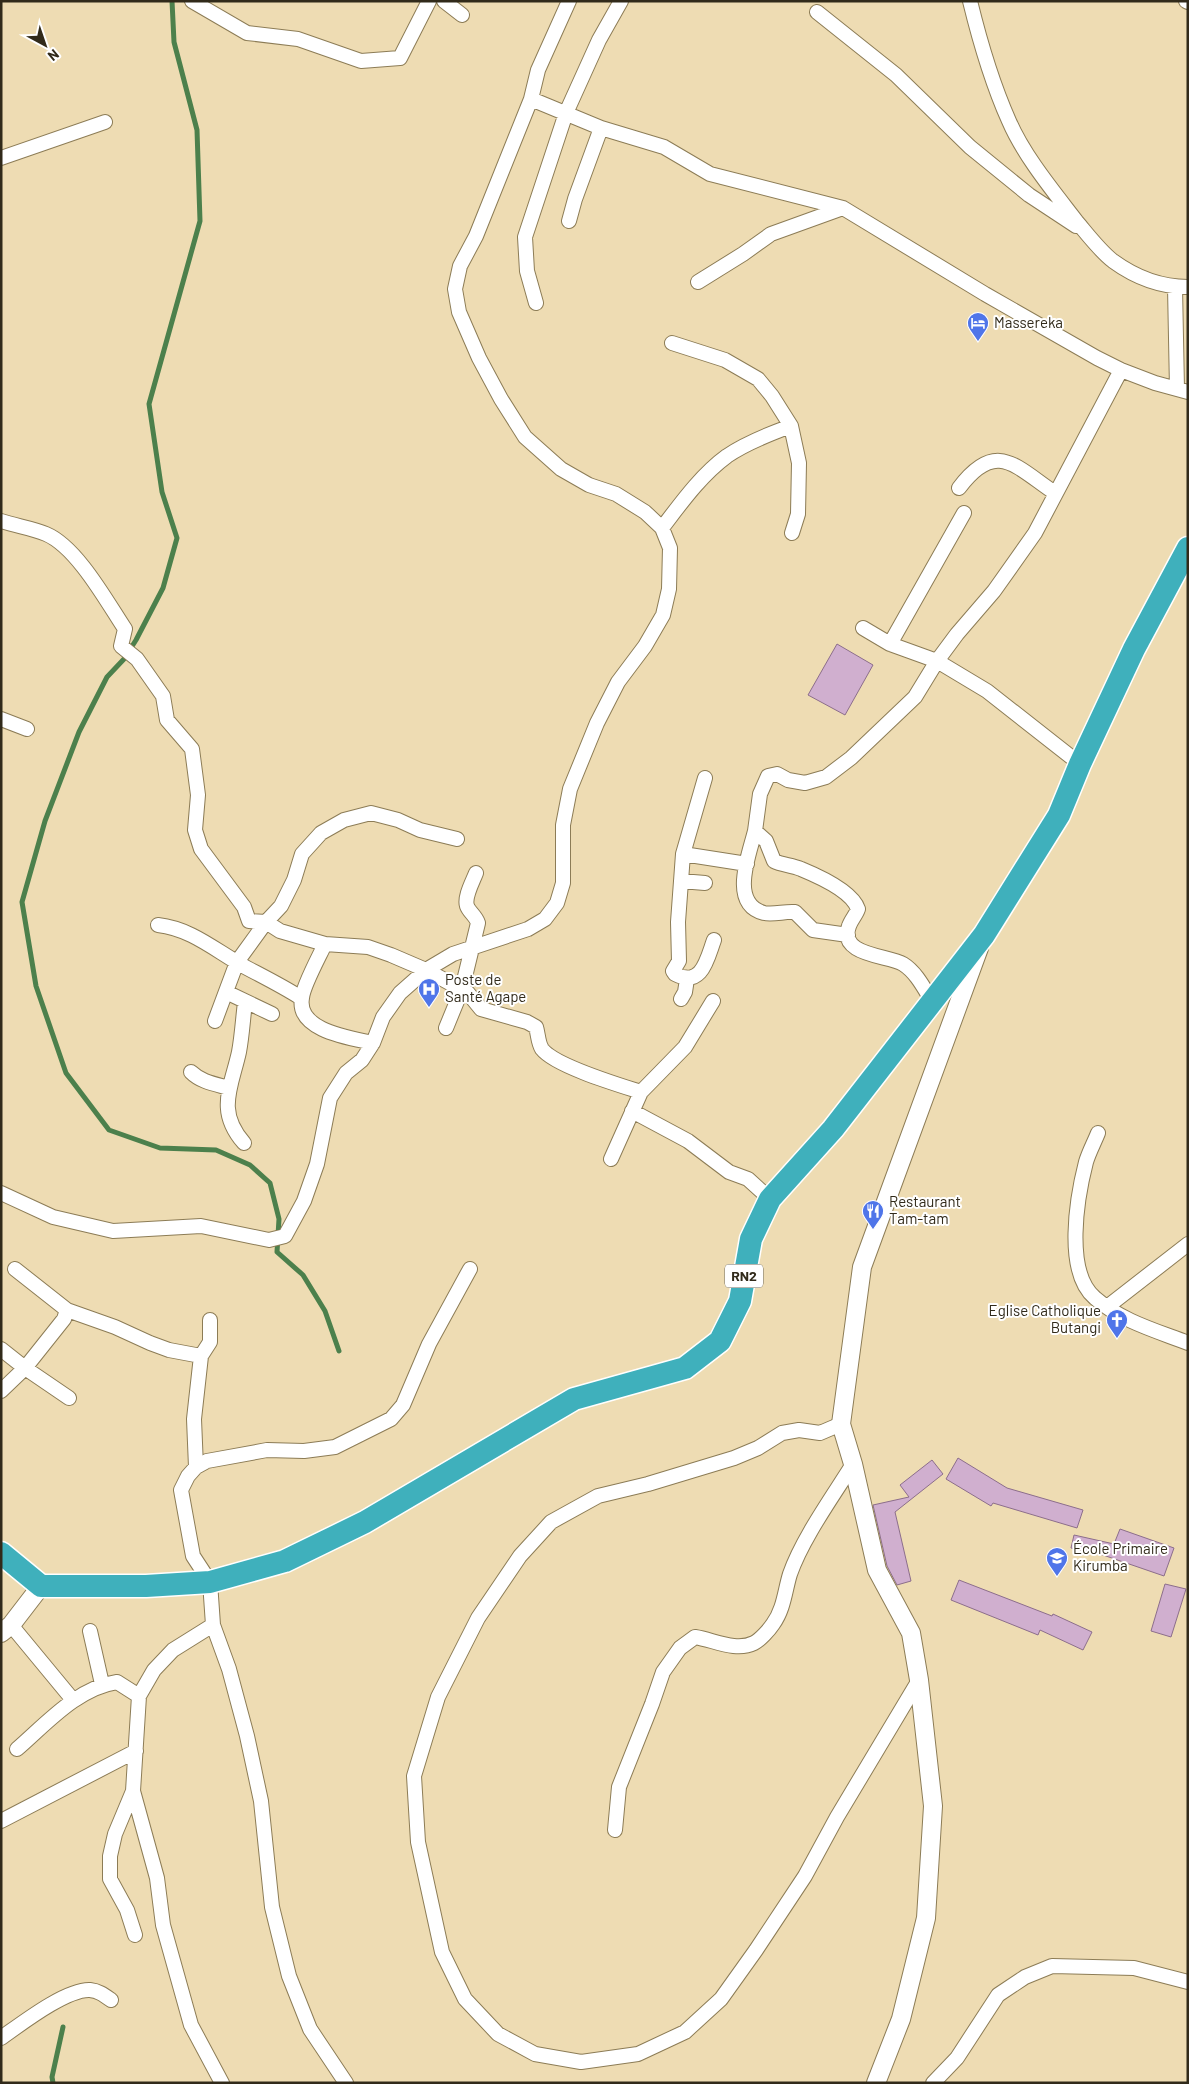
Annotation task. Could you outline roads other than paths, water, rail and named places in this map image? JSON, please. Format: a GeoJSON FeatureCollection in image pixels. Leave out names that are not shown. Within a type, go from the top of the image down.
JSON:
{"type":"FeatureCollection","features":[{"type":"Feature","properties":{"kind":"highway","name":"RN2"},"geometry":{"type":"LineString","coordinates":[[41,1586],[146,1586],[210,1582],[285,1561],[365,1522],[574,1399],[685,1368],[720,1341],[740,1301],[751,1239],[770,1199],[833,1129],[984,935],[1059,815],[1080,764],[1134,649],[1188,548]]}},
{"type":"Feature","properties":{"kind":"highway"},"geometry":{"type":"LineString","coordinates":[[1,1553],[41,1586]]}},
{"type":"Feature","properties":{"kind":"street"},"geometry":{"type":"LineString","coordinates":[[192,1],[247,33],[298,39],[361,61],[400,58],[429,1]]}},
{"type":"Feature","properties":{"kind":"street"},"geometry":{"type":"LineString","coordinates":[[444,1],[462,15]]}},
{"type":"Feature","properties":{"kind":"street"},"geometry":{"type":"LineString","coordinates":[[1,1193],[52,1217],[113,1231],[201,1226],[269,1240],[286,1236],[304,1201],[317,1164],[330,1098],[346,1073],[362,1060],[373,1043],[383,1016],[400,992],[426,970],[453,954],[473,949],[528,929],[546,919],[557,903],[562,883],[564,825],[570,789],[597,723],[618,682],[645,646],[663,615],[670,589],[670,548],[662,528],[645,512],[616,494],[589,485],[561,469],[525,437],[501,399],[479,358],[459,312],[456,288],[460,266],[476,236],[531,99],[538,70],[569,1]]}},
{"type":"Feature","properties":{"kind":"street"},"geometry":{"type":"LineString","coordinates":[[536,303],[527,271],[524,237],[566,113],[599,40],[621,1]]}},
{"type":"Feature","properties":{"kind":"street"},"geometry":{"type":"LineString","coordinates":[[531,99],[601,128],[664,148],[710,174],[843,208],[985,294],[1121,370],[1182,391],[1181,287],[1145,279],[1113,260],[1086,233],[1043,179],[1009,122],[979,39],[970,1]]}},
{"type":"Feature","properties":{"kind":"street"},"geometry":{"type":"LineString","coordinates":[[817,12],[896,75],[970,147],[1028,196],[1086,233]]}},
{"type":"Feature","properties":{"kind":"street"},"geometry":{"type":"LineString","coordinates":[[1,158],[105,122]]}},
{"type":"Feature","properties":{"kind":"street"},"geometry":{"type":"LineString","coordinates":[[569,220],[574,200],[601,128]]}},
{"type":"Feature","properties":{"kind":"street"},"geometry":{"type":"LineString","coordinates":[[698,282],[771,234],[843,208]]}},
{"type":"Feature","properties":{"kind":"street"},"geometry":{"type":"LineString","coordinates":[[672,343],[725,360],[758,379],[772,396],[791,426],[799,463],[798,514],[792,533]]}},
{"type":"Feature","properties":{"kind":"street"},"geometry":{"type":"LineString","coordinates":[[848,935],[813,930],[795,912],[765,913],[749,904],[743,892],[747,864],[755,831],[760,794],[768,776],[777,774],[788,780],[804,784],[826,777],[851,758],[915,697],[937,661],[957,634],[994,591],[1035,533],[1121,370]]}},
{"type":"Feature","properties":{"kind":"street"},"geometry":{"type":"LineString","coordinates":[[662,528],[689,491],[727,456],[763,436],[791,426]]}},
{"type":"Feature","properties":{"kind":"street"},"geometry":{"type":"LineString","coordinates":[[958,488],[970,473],[980,465],[995,459],[1009,462],[1055,493]]}},
{"type":"Feature","properties":{"kind":"street"},"geometry":{"type":"LineString","coordinates":[[890,644],[964,513]]}},
{"type":"Feature","properties":{"kind":"street"},"geometry":{"type":"LineString","coordinates":[[1,521],[48,534],[70,552],[94,582],[126,629],[121,646],[137,659],[163,696],[167,720],[192,749],[198,795],[195,830],[201,850],[244,907],[249,921],[266,922],[280,931],[325,944],[368,947],[426,970],[468,993],[481,1009],[527,1022],[536,1027],[540,1047],[549,1056],[595,1077],[641,1092]]}},
{"type":"Feature","properties":{"kind":"street"},"geometry":{"type":"LineString","coordinates":[[864,628],[890,644],[937,661],[987,691],[1080,764]]}},
{"type":"Feature","properties":{"kind":"street"},"geometry":{"type":"LineString","coordinates":[[1,719],[27,729]]}},
{"type":"Feature","properties":{"kind":"street"},"geometry":{"type":"LineString","coordinates":[[705,778],[683,854],[678,922],[679,961],[673,971],[675,974],[687,979],[694,977],[704,967],[714,940]]}},
{"type":"Feature","properties":{"kind":"street"},"geometry":{"type":"LineString","coordinates":[[215,1021],[237,962],[266,922],[281,906],[288,894],[302,854],[320,833],[344,820],[371,813],[398,820],[420,830],[457,839]]}},
{"type":"Feature","properties":{"kind":"street"},"geometry":{"type":"LineString","coordinates":[[755,831],[766,841],[774,861],[808,872],[839,888],[856,902],[858,909],[848,927],[849,941],[857,950],[903,964],[916,976],[932,1001]]}},
{"type":"Feature","properties":{"kind":"street"},"geometry":{"type":"LineString","coordinates":[[683,854],[747,864]]}},
{"type":"Feature","properties":{"kind":"street"},"geometry":{"type":"LineString","coordinates":[[446,1028],[462,989],[473,949],[478,923],[477,918],[467,906],[467,900],[476,873]]}},
{"type":"Feature","properties":{"kind":"street"},"geometry":{"type":"LineString","coordinates":[[681,881],[705,883]]}},
{"type":"Feature","properties":{"kind":"street"},"geometry":{"type":"LineString","coordinates":[[158,925],[172,927],[192,934],[237,962],[281,984],[301,998]]}},
{"type":"Feature","properties":{"kind":"street"},"geometry":{"type":"LineString","coordinates":[[876,2083],[901,2020],[926,1918],[933,1806],[920,1680],[911,1633],[877,1570],[853,1464],[841,1424],[862,1267],[984,935]]}},
{"type":"Feature","properties":{"kind":"street"},"geometry":{"type":"LineString","coordinates":[[325,944],[301,998],[304,1015],[316,1026],[340,1036],[373,1043]]}},
{"type":"Feature","properties":{"kind":"street"},"geometry":{"type":"LineString","coordinates":[[681,999],[687,987],[687,979]]}},
{"type":"Feature","properties":{"kind":"street"},"geometry":{"type":"LineString","coordinates":[[226,992],[272,1014]]}},
{"type":"Feature","properties":{"kind":"street"},"geometry":{"type":"LineString","coordinates":[[611,1159],[641,1092],[685,1047],[713,1001]]}},
{"type":"Feature","properties":{"kind":"street"},"geometry":{"type":"LineString","coordinates":[[244,1143],[233,1131],[227,1104],[229,1088],[239,1051],[245,1002]]}},
{"type":"Feature","properties":{"kind":"street"},"geometry":{"type":"LineString","coordinates":[[191,1072],[205,1082],[229,1088]]}},
{"type":"Feature","properties":{"kind":"street"},"geometry":{"type":"LineString","coordinates":[[632,1111],[688,1141],[729,1172],[748,1179],[770,1199]]}},
{"type":"Feature","properties":{"kind":"street"},"geometry":{"type":"LineString","coordinates":[[1098,1134],[1086,1160],[1075,1222],[1078,1262],[1085,1287],[1094,1298],[1116,1314],[1188,1343]]}},
{"type":"Feature","properties":{"kind":"street"},"geometry":{"type":"LineString","coordinates":[[1107,1307],[1188,1244]]}},
{"type":"Feature","properties":{"kind":"street"},"geometry":{"type":"LineString","coordinates":[[15,1269],[67,1310],[115,1327],[162,1348],[201,1356]]}},
{"type":"Feature","properties":{"kind":"street"},"geometry":{"type":"LineString","coordinates":[[346,2083],[310,2028],[289,1976],[272,1907],[261,1801],[247,1736],[229,1669],[213,1625],[210,1582],[193,1556],[181,1490],[188,1476],[196,1467],[207,1461],[267,1450],[304,1451],[335,1447],[391,1419],[403,1405],[429,1344],[470,1269]]}},
{"type":"Feature","properties":{"kind":"street"},"geometry":{"type":"LineString","coordinates":[[1,1391],[25,1368],[64,1319],[67,1310]]}},
{"type":"Feature","properties":{"kind":"street"},"geometry":{"type":"LineString","coordinates":[[196,1467],[194,1420],[201,1356],[210,1342],[210,1320]]}},
{"type":"Feature","properties":{"kind":"street"},"geometry":{"type":"LineString","coordinates":[[1,1349],[69,1398]]}},
{"type":"Feature","properties":{"kind":"street"},"geometry":{"type":"LineString","coordinates":[[841,1424],[820,1434],[799,1430],[782,1433],[758,1448],[734,1458],[648,1484],[598,1496],[551,1522],[520,1556],[478,1618],[438,1697],[414,1776],[418,1842],[442,1952],[465,1999],[498,2034],[535,2054],[581,2062],[638,2054],[685,2032],[721,1999],[756,1950],[804,1876],[837,1817],[920,1680]]}},
{"type":"Feature","properties":{"kind":"street"},"geometry":{"type":"LineString","coordinates":[[615,1830],[619,1787],[663,1672],[680,1648],[695,1637],[739,1648],[756,1642],[774,1624],[785,1598],[790,1573],[810,1534],[853,1464]]}},
{"type":"Feature","properties":{"kind":"street"},"geometry":{"type":"LineString","coordinates":[[41,1586],[6,1629],[73,1700]]}},
{"type":"Feature","properties":{"kind":"street"},"geometry":{"type":"LineString","coordinates":[[135,1934],[127,1910],[110,1879],[110,1856],[115,1834],[133,1792],[139,1696],[154,1670],[173,1650],[213,1625]]}},
{"type":"Feature","properties":{"kind":"street"},"geometry":{"type":"LineString","coordinates":[[90,1631],[102,1684]]}},
{"type":"Feature","properties":{"kind":"street"},"geometry":{"type":"LineString","coordinates":[[17,1749],[73,1700],[102,1684],[117,1682],[139,1696]]}},
{"type":"Feature","properties":{"kind":"street"},"geometry":{"type":"LineString","coordinates":[[1,1821],[136,1750]]}},
{"type":"Feature","properties":{"kind":"street"},"geometry":{"type":"LineString","coordinates":[[133,1792],[158,1878],[163,1925],[191,2025],[222,2083]]}},
{"type":"Feature","properties":{"kind":"street"},"geometry":{"type":"LineString","coordinates":[[933,2083],[957,2058],[998,1996],[1025,1977],[1052,1966],[1134,1968],[1188,1982]]}},
{"type":"Feature","properties":{"kind":"street"},"geometry":{"type":"LineString","coordinates":[[1,2038],[68,1995],[89,1990],[101,1993],[111,2000]]}},
{"type":"Feature","properties":{"kind":"waterway"},"geometry":{"type":"LineString","coordinates":[[172,1],[174,42],[197,130],[200,221],[149,404],[162,492],[177,538],[163,588],[136,640],[124,659],[107,677],[79,732],[45,821],[22,902],[36,986],[66,1073],[109,1130],[160,1148],[216,1150],[250,1165],[270,1183],[279,1219],[277,1252],[303,1275],[325,1311],[339,1351]]}},
{"type":"Feature","properties":{"kind":"waterway"},"geometry":{"type":"LineString","coordinates":[[53,2083],[52,2077],[63,2027]]}},
{"type":"Feature","properties":{"kind":"place","name":"Massereka"},"geometry":{"type":"Point","coordinates":[978,342]}},
{"type":"Feature","properties":{"kind":"place","name":"Poste de Santé Agape"},"geometry":{"type":"Point","coordinates":[429,1008]}},
{"type":"Feature","properties":{"kind":"place","name":"Restaurant Tam-tam"},"geometry":{"type":"Point","coordinates":[873,1230]}},
{"type":"Feature","properties":{"kind":"place","name":"Eglise Catholique Butangi"},"geometry":{"type":"Point","coordinates":[1117,1339]}},
{"type":"Feature","properties":{"kind":"place","name":"École Primaire Kirumba"},"geometry":{"type":"Point","coordinates":[1057,1577]}}]}
